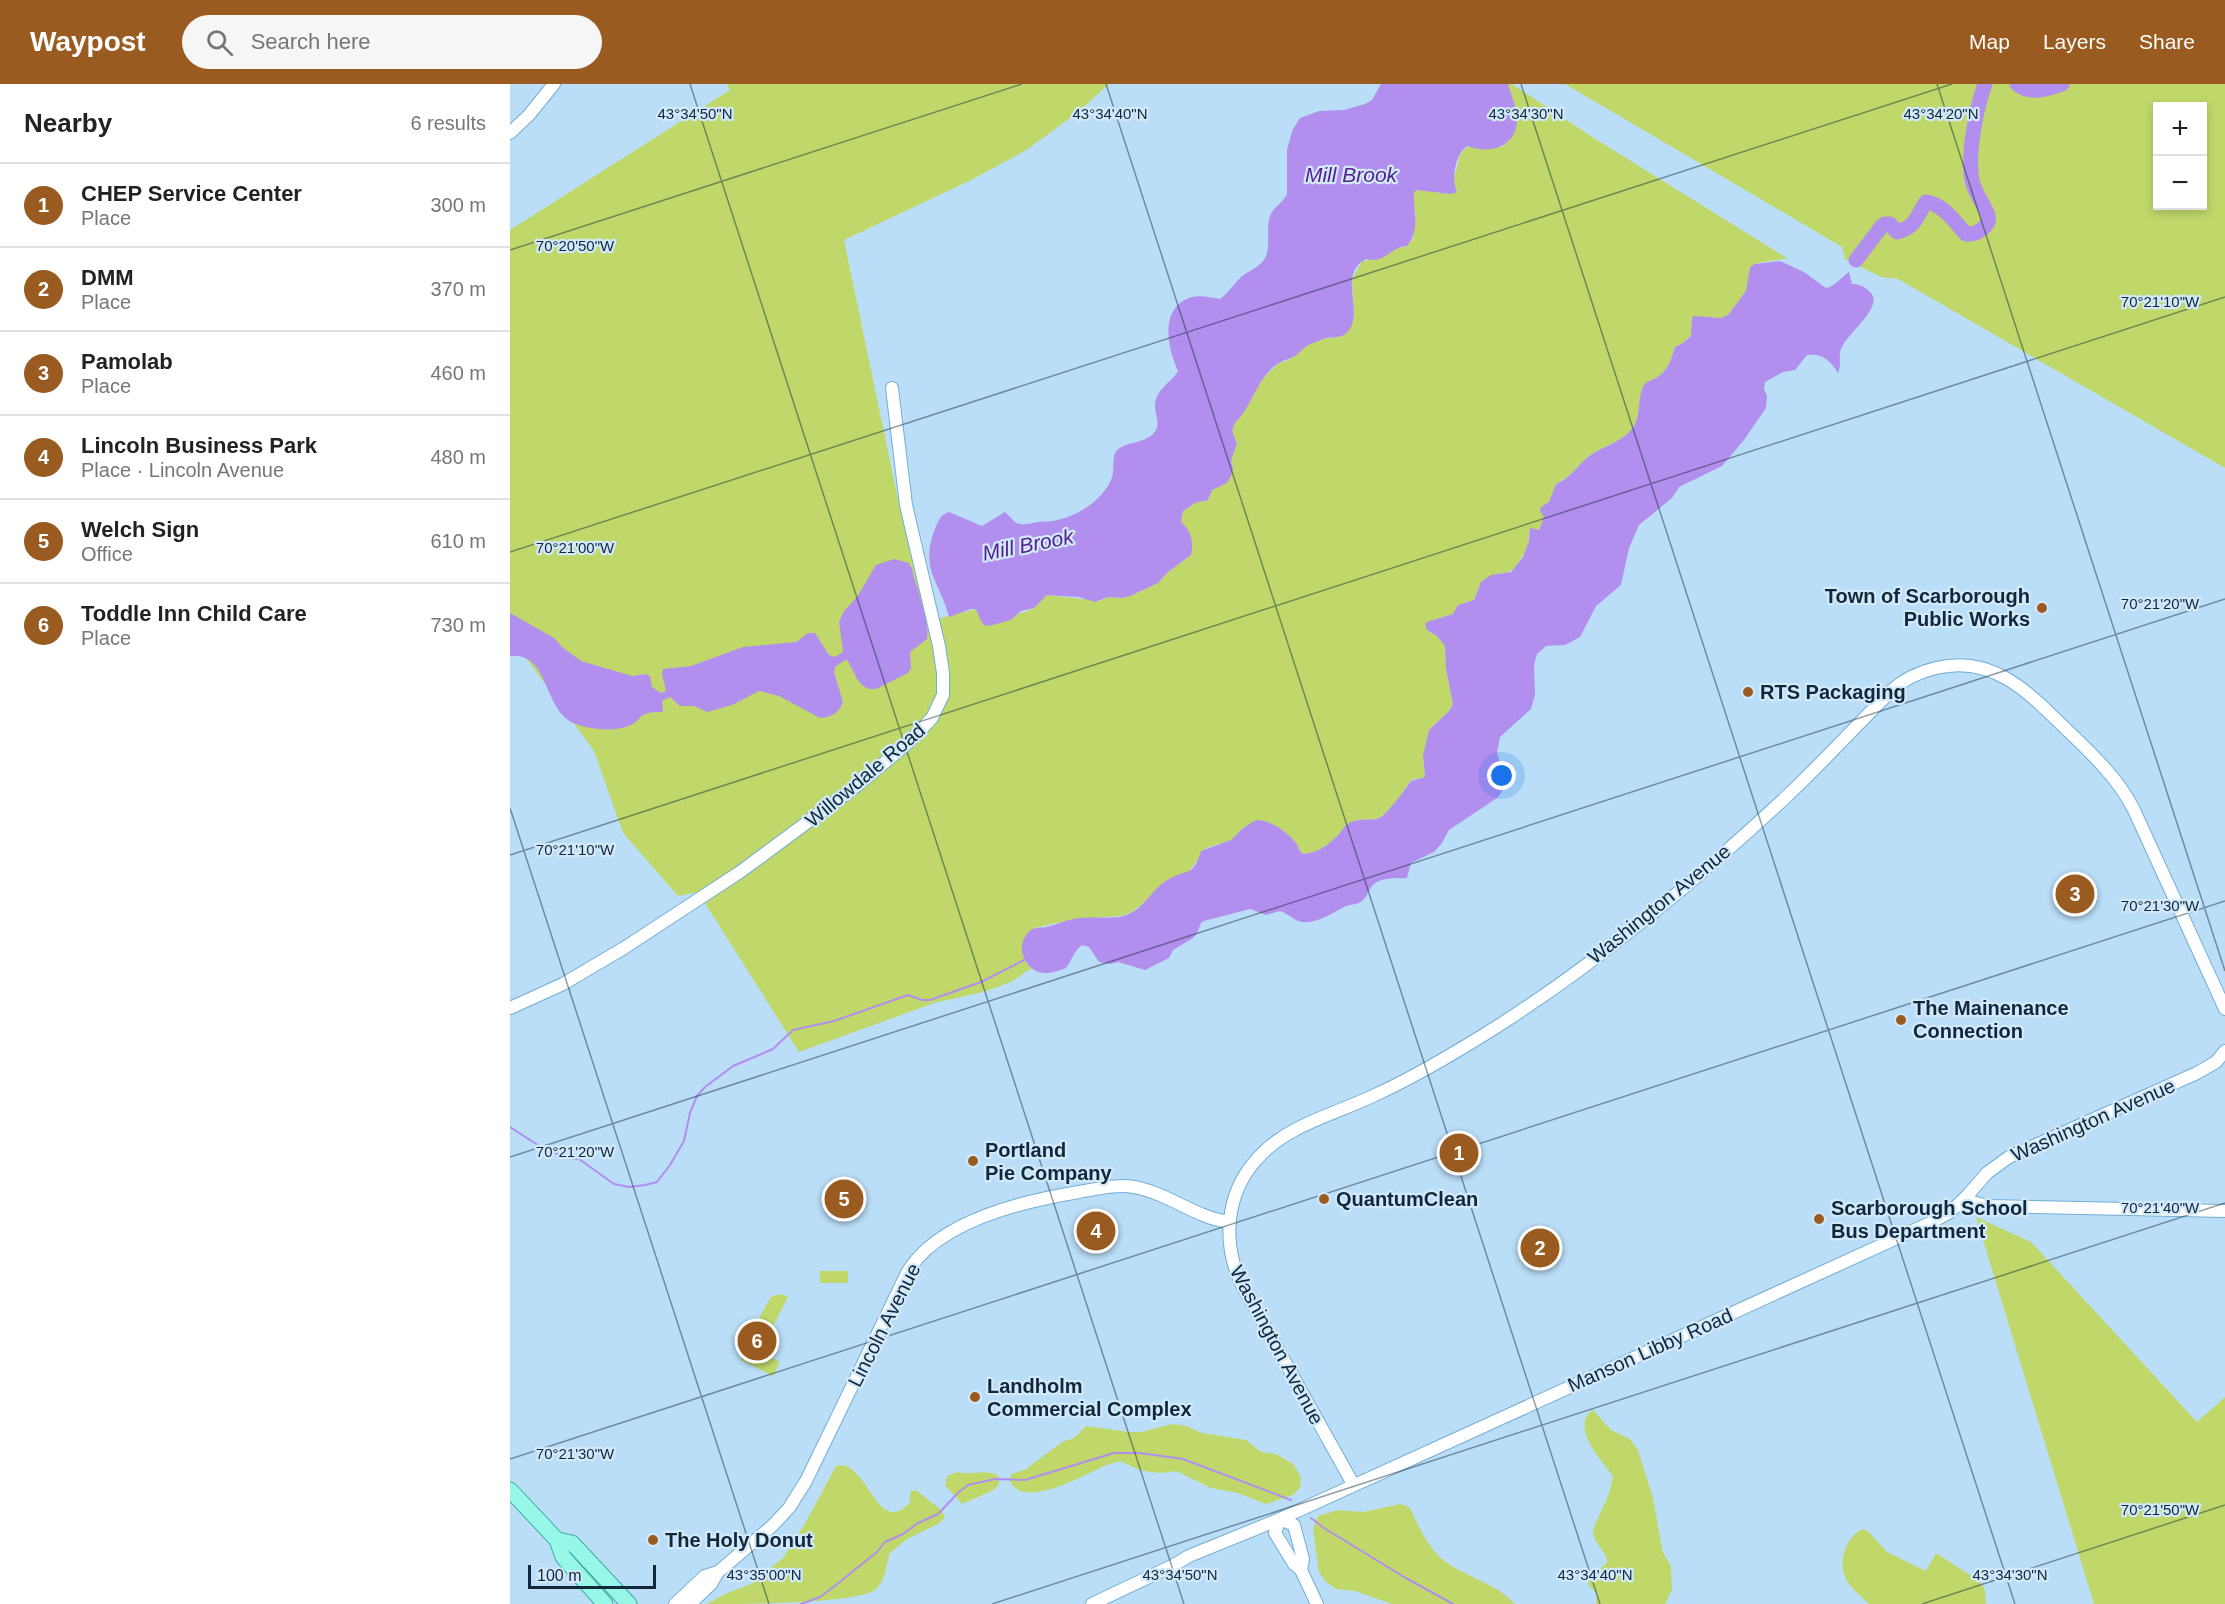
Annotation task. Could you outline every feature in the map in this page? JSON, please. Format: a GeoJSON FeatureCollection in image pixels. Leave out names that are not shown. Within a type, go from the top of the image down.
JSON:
{"type":"FeatureCollection","features":[{"type":"Feature","properties":{"kind":"main road"},"geometry":{"type":"LineString","coordinates":[[510,1490],[557,1540],[563,1557],[605,1604]]}},
{"type":"Feature","properties":{"kind":"main road"},"geometry":{"type":"LineString","coordinates":[[557,1540],[572,1543],[629,1604]]}},
{"type":"Feature","properties":{"kind":"main road"},"geometry":{"type":"LineString","coordinates":[[572,1567],[573,1577],[596,1604]]}},
{"type":"Feature","properties":{"kind":"street"},"geometry":{"type":"LineString","coordinates":[[510,133],[529,115],[554,84]]}},
{"type":"Feature","properties":{"kind":"street","name":"Willowdale Road"},"geometry":{"type":"LineString","coordinates":[[510,1008],[563,984],[624,948],[748,867],[859,784],[909,742],[932,718],[943,695],[943,673],[939,646],[906,505],[892,388]]}},
{"type":"Feature","properties":{"kind":"street","name":"Washington Avenue"},"geometry":{"type":"LineString","coordinates":[[1353,1484],[1242,1285],[1230,1254],[1229,1222],[1235,1198],[1253,1163],[1272,1144],[1291,1132],[1423,1071],[1545,994],[1638,924],[1729,848],[1794,789],[1900,682],[1938,668],[1959,665],[1984,669],[2016,684],[2055,718],[2114,778],[2134,810],[2225,1009]]}},
{"type":"Feature","properties":{"kind":"street","name":"Washington Avenue"},"geometry":{"type":"LineString","coordinates":[[1967,1196],[1991,1169],[2009,1157],[2197,1073],[2216,1062],[2225,1051]]}},
{"type":"Feature","properties":{"kind":"street","name":"Lincoln Avenue"},"geometry":{"type":"LineString","coordinates":[[690,1604],[711,1584],[718,1572],[772,1526],[795,1500],[908,1271],[919,1256],[936,1241],[969,1224],[1021,1204],[1058,1195],[1114,1186],[1143,1189],[1216,1220],[1229,1222]]}},
{"type":"Feature","properties":{"kind":"street"},"geometry":{"type":"LineString","coordinates":[[1967,1196],[1977,1205],[1987,1206],[2225,1211]]}},
{"type":"Feature","properties":{"kind":"street","name":"Manson Libby Road"},"geometry":{"type":"LineString","coordinates":[[1092,1604],[1189,1556],[1280,1519],[1920,1228],[1950,1212],[1967,1196]]}},
{"type":"Feature","properties":{"kind":"street"},"geometry":{"type":"LineString","coordinates":[[1301,1570],[1302,1559],[1294,1525],[1280,1519],[1275,1533],[1294,1564],[1301,1570],[1317,1604]]}},
{"type":"Feature","properties":{"kind":"street","name":"Lincoln Avenue"},"geometry":{"type":"LineString","coordinates":[[675,1604],[705,1576],[718,1572]]}},
{"type":"Feature","properties":{"kind":"green space"},"geometry":{"type":"Polygon","coordinates":[[[727,84],[1109,84],[1077,113],[1025,151],[971,180],[844,240],[897,495],[929,621],[976,609],[984,625],[1028,611],[1047,595],[1100,601],[1108,597],[1130,596],[1158,583],[1168,572],[1191,555],[1189,532],[1181,522],[1183,511],[1195,503],[1208,500],[1212,490],[1227,483],[1233,469],[1231,461],[1237,443],[1233,437],[1233,425],[1244,412],[1261,380],[1279,363],[1289,360],[1305,346],[1322,339],[1340,337],[1354,315],[1352,279],[1362,261],[1370,260],[1396,248],[1405,247],[1413,239],[1416,214],[1413,193],[1416,190],[1451,194],[1457,190],[1454,188],[1454,178],[1460,155],[1464,150],[1480,145],[1502,147],[1509,141],[1513,134],[1515,118],[1508,84],[1512,84],[1597,140],[1787,258],[1758,263],[1750,267],[1746,291],[1728,315],[1722,318],[1692,318],[1691,335],[1675,347],[1666,369],[1645,385],[1634,426],[1619,440],[1588,457],[1556,484],[1541,528],[1529,533],[1528,548],[1515,568],[1506,573],[1500,573],[1479,586],[1474,600],[1462,604],[1453,614],[1427,622],[1427,630],[1437,635],[1445,646],[1446,669],[1453,704],[1450,710],[1429,730],[1423,762],[1425,777],[1411,780],[1384,815],[1349,823],[1325,847],[1303,854],[1291,838],[1268,822],[1231,840],[1206,848],[1188,873],[1169,879],[1156,889],[1148,900],[1130,913],[1121,916],[1075,919],[1034,928],[1024,960],[1032,969],[1008,983],[978,993],[937,1002],[799,1052],[698,892],[678,896],[623,833],[594,751],[510,636],[510,230],[730,90],[727,84]]]}},
{"type":"Feature","properties":{"kind":"green space"},"geometry":{"type":"Polygon","coordinates":[[[1565,84],[2225,84],[2225,468],[1898,279],[1881,277],[1845,259],[1842,247],[1565,84]]]}},
{"type":"Feature","properties":{"kind":"green space"},"geometry":{"type":"Polygon","coordinates":[[[1976,1217],[2031,1242],[2197,1422],[2225,1397],[2225,1604],[2094,1604],[1976,1217]]]}},
{"type":"Feature","properties":{"kind":"green space"},"geometry":{"type":"Polygon","coordinates":[[[820,1271],[848,1271],[848,1283],[820,1283],[820,1271]]]}},
{"type":"Feature","properties":{"kind":"green space"},"geometry":{"type":"Polygon","coordinates":[[[781,1294],[788,1297],[773,1326],[759,1318],[771,1297],[781,1294]]]}},
{"type":"Feature","properties":{"kind":"green space"},"geometry":{"type":"Polygon","coordinates":[[[747,1345],[780,1362],[773,1376],[741,1360],[747,1345]]]}},
{"type":"Feature","properties":{"kind":"green space"},"geometry":{"type":"Polygon","coordinates":[[[1592,1409],[1611,1430],[1630,1439],[1638,1450],[1653,1498],[1663,1553],[1671,1566],[1672,1590],[1665,1604],[1596,1604],[1597,1594],[1588,1584],[1590,1576],[1607,1563],[1606,1556],[1594,1538],[1593,1529],[1609,1494],[1613,1476],[1586,1436],[1585,1420],[1592,1409]]]}},
{"type":"Feature","properties":{"kind":"green space"},"geometry":{"type":"Polygon","coordinates":[[[1173,1424],[1186,1426],[1202,1433],[1246,1440],[1261,1452],[1276,1454],[1293,1464],[1301,1477],[1300,1488],[1293,1495],[1266,1504],[1238,1493],[1211,1488],[1176,1471],[1151,1472],[1120,1461],[1103,1466],[1065,1484],[1037,1492],[1025,1492],[1015,1488],[1009,1479],[1012,1474],[1026,1469],[1062,1442],[1074,1438],[1086,1426],[1141,1432],[1173,1424]]]}},
{"type":"Feature","properties":{"kind":"green space"},"geometry":{"type":"Polygon","coordinates":[[[843,1465],[860,1478],[882,1507],[890,1512],[899,1511],[910,1502],[910,1492],[916,1490],[940,1509],[945,1517],[940,1523],[907,1539],[890,1553],[882,1582],[875,1590],[863,1595],[821,1601],[707,1604],[751,1584],[783,1558],[807,1520],[836,1466],[843,1465]]]}},
{"type":"Feature","properties":{"kind":"green space"},"geometry":{"type":"Polygon","coordinates":[[[957,1472],[994,1474],[999,1476],[999,1484],[994,1490],[962,1504],[945,1485],[947,1476],[957,1472]]]}},
{"type":"Feature","properties":{"kind":"green space"},"geometry":{"type":"Polygon","coordinates":[[[1400,1504],[1409,1507],[1425,1537],[1440,1557],[1455,1568],[1499,1591],[1515,1604],[1392,1604],[1355,1591],[1336,1589],[1326,1582],[1319,1572],[1313,1529],[1318,1516],[1338,1510],[1363,1512],[1400,1504]]]}},
{"type":"Feature","properties":{"kind":"green space"},"geometry":{"type":"Polygon","coordinates":[[[1862,1529],[1869,1532],[1887,1552],[1926,1571],[1936,1553],[1979,1581],[1985,1590],[1986,1604],[1869,1604],[1848,1582],[1842,1565],[1851,1538],[1862,1529]]]}},
{"type":"Feature","properties":{"kind":"water","name":"Mill Brook"},"geometry":{"type":"Polygon","coordinates":[[[1381,84],[1508,84],[1516,112],[1515,130],[1507,143],[1500,147],[1484,150],[1468,146],[1464,149],[1455,167],[1454,181],[1457,192],[1451,194],[1416,190],[1414,193],[1414,234],[1407,246],[1378,259],[1366,259],[1357,266],[1352,285],[1354,317],[1345,334],[1310,344],[1267,373],[1233,426],[1237,443],[1231,461],[1233,469],[1227,483],[1212,490],[1208,500],[1195,503],[1183,511],[1181,522],[1191,537],[1191,555],[1168,572],[1158,583],[1130,596],[1108,597],[1095,602],[1079,597],[1047,595],[1034,608],[1021,611],[1011,620],[989,626],[984,625],[976,609],[949,617],[933,575],[929,555],[935,529],[943,515],[949,512],[982,526],[1005,512],[1016,523],[1052,521],[1081,511],[1102,494],[1111,480],[1114,456],[1118,449],[1148,438],[1157,427],[1156,398],[1178,371],[1171,351],[1168,329],[1174,309],[1181,302],[1192,297],[1220,299],[1240,278],[1265,258],[1270,216],[1287,194],[1287,150],[1292,131],[1300,118],[1319,111],[1344,110],[1365,104],[1372,100],[1381,84]]]}},
{"type":"Feature","properties":{"kind":"water"},"geometry":{"type":"Polygon","coordinates":[[[1780,261],[1804,272],[1826,288],[1835,284],[1849,272],[1852,284],[1863,287],[1873,297],[1870,311],[1841,349],[1838,373],[1825,358],[1807,355],[1795,370],[1783,372],[1765,382],[1766,408],[1744,440],[1722,466],[1679,487],[1672,498],[1639,525],[1629,548],[1621,585],[1596,606],[1580,637],[1565,645],[1546,646],[1537,654],[1534,664],[1535,695],[1531,709],[1500,737],[1497,752],[1504,777],[1502,792],[1497,798],[1449,830],[1434,852],[1411,863],[1407,878],[1380,881],[1372,886],[1360,902],[1344,907],[1321,919],[1302,922],[1280,911],[1266,915],[1250,909],[1204,921],[1193,938],[1173,950],[1169,958],[1145,970],[1118,962],[1110,964],[1099,962],[1089,947],[1082,945],[1066,968],[1044,973],[1038,972],[1029,965],[1023,955],[1022,944],[1032,930],[1073,919],[1113,918],[1128,915],[1141,906],[1162,883],[1193,868],[1201,851],[1231,840],[1243,828],[1256,820],[1267,822],[1282,830],[1295,842],[1303,854],[1312,852],[1328,844],[1349,823],[1381,817],[1411,781],[1425,777],[1423,756],[1429,730],[1450,710],[1453,704],[1446,669],[1445,646],[1437,636],[1427,630],[1425,624],[1453,614],[1458,605],[1474,600],[1481,582],[1491,575],[1511,572],[1523,557],[1529,541],[1530,528],[1539,530],[1544,517],[1540,511],[1541,507],[1549,502],[1556,484],[1569,476],[1588,457],[1619,440],[1634,426],[1644,385],[1666,369],[1675,347],[1691,336],[1692,318],[1694,316],[1721,318],[1728,315],[1746,291],[1750,267],[1755,264],[1780,261]]]}},
{"type":"Feature","properties":{"kind":"water"},"geometry":{"type":"Polygon","coordinates":[[[894,559],[909,563],[912,569],[925,613],[927,639],[910,652],[911,668],[908,673],[876,689],[863,686],[848,661],[845,660],[835,667],[834,672],[843,702],[837,712],[828,717],[820,718],[779,696],[759,691],[732,705],[707,712],[694,706],[680,706],[670,697],[662,701],[663,712],[644,714],[636,722],[626,727],[596,729],[568,720],[560,712],[544,680],[531,662],[522,657],[510,656],[510,613],[554,638],[581,661],[632,676],[646,674],[650,676],[652,687],[661,693],[666,691],[663,669],[691,666],[743,647],[796,642],[808,633],[815,633],[829,655],[835,657],[843,652],[839,622],[844,611],[857,597],[876,565],[894,559]]]}},
{"type":"Feature","properties":{"kind":"waterway"},"geometry":{"type":"LineString","coordinates":[[1856,260],[1882,226],[1890,224],[1897,232],[1908,228],[1926,202],[1938,206],[1966,234],[1979,231],[1985,226],[1988,215],[1973,185],[1971,170],[1978,106],[1985,84]]}},
{"type":"Feature","properties":{"kind":"waterway"},"geometry":{"type":"LineString","coordinates":[[2017,84],[2033,90],[2062,84]]}},
{"type":"Feature","properties":{"kind":"waterway"},"geometry":{"type":"LineString","coordinates":[[510,1127],[541,1147],[567,1158],[579,1159],[614,1184],[629,1187],[657,1182],[684,1141],[690,1113],[697,1096],[733,1066],[773,1049],[793,1030],[834,1021],[908,995],[930,1000],[981,982],[1024,960]]}},
{"type":"Feature","properties":{"kind":"waterway"},"geometry":{"type":"LineString","coordinates":[[801,1604],[820,1597],[877,1552],[885,1542],[938,1514],[968,1485],[995,1479],[1025,1480],[1114,1453],[1140,1453],[1183,1459],[1291,1500]]}},
{"type":"Feature","properties":{"kind":"waterway"},"geometry":{"type":"LineString","coordinates":[[1311,1518],[1404,1577],[1453,1604]]}},
{"type":"Feature","properties":{"kind":"place","name":"Town of Scarborough Public Works"},"geometry":{"type":"Point","coordinates":[2042,608]}},
{"type":"Feature","properties":{"kind":"place","name":"RTS Packaging"},"geometry":{"type":"Point","coordinates":[1748,692]}},
{"type":"Feature","properties":{"kind":"place","name":"Pamolab"},"geometry":{"type":"Point","coordinates":[2075,894]}},
{"type":"Feature","properties":{"kind":"place","name":"The Mainenance Connection"},"geometry":{"type":"Point","coordinates":[1901,1020]}},
{"type":"Feature","properties":{"kind":"place","name":"CHEP Service Center"},"geometry":{"type":"Point","coordinates":[1459,1153]}},
{"type":"Feature","properties":{"kind":"place","name":"Portland Pie Company"},"geometry":{"type":"Point","coordinates":[973,1161]}},
{"type":"Feature","properties":{"kind":"place","name":"Welch Sign"},"geometry":{"type":"Point","coordinates":[844,1199]}},
{"type":"Feature","properties":{"kind":"place","name":"QuantumClean"},"geometry":{"type":"Point","coordinates":[1324,1199]}},
{"type":"Feature","properties":{"kind":"place","name":"Scarborough School Bus Department"},"geometry":{"type":"Point","coordinates":[1819,1219]}},
{"type":"Feature","properties":{"kind":"place","name":"Lincoln Business Park"},"geometry":{"type":"Point","coordinates":[1096,1231]}},
{"type":"Feature","properties":{"kind":"place","name":"DMM"},"geometry":{"type":"Point","coordinates":[1540,1248]}},
{"type":"Feature","properties":{"kind":"place","name":"Toddle Inn Child Care"},"geometry":{"type":"Point","coordinates":[757,1341]}},
{"type":"Feature","properties":{"kind":"place","name":"Landholm Commercial Complex"},"geometry":{"type":"Point","coordinates":[975,1397]}},
{"type":"Feature","properties":{"kind":"place","name":"The Holy Donut"},"geometry":{"type":"Point","coordinates":[653,1540]}}]}
